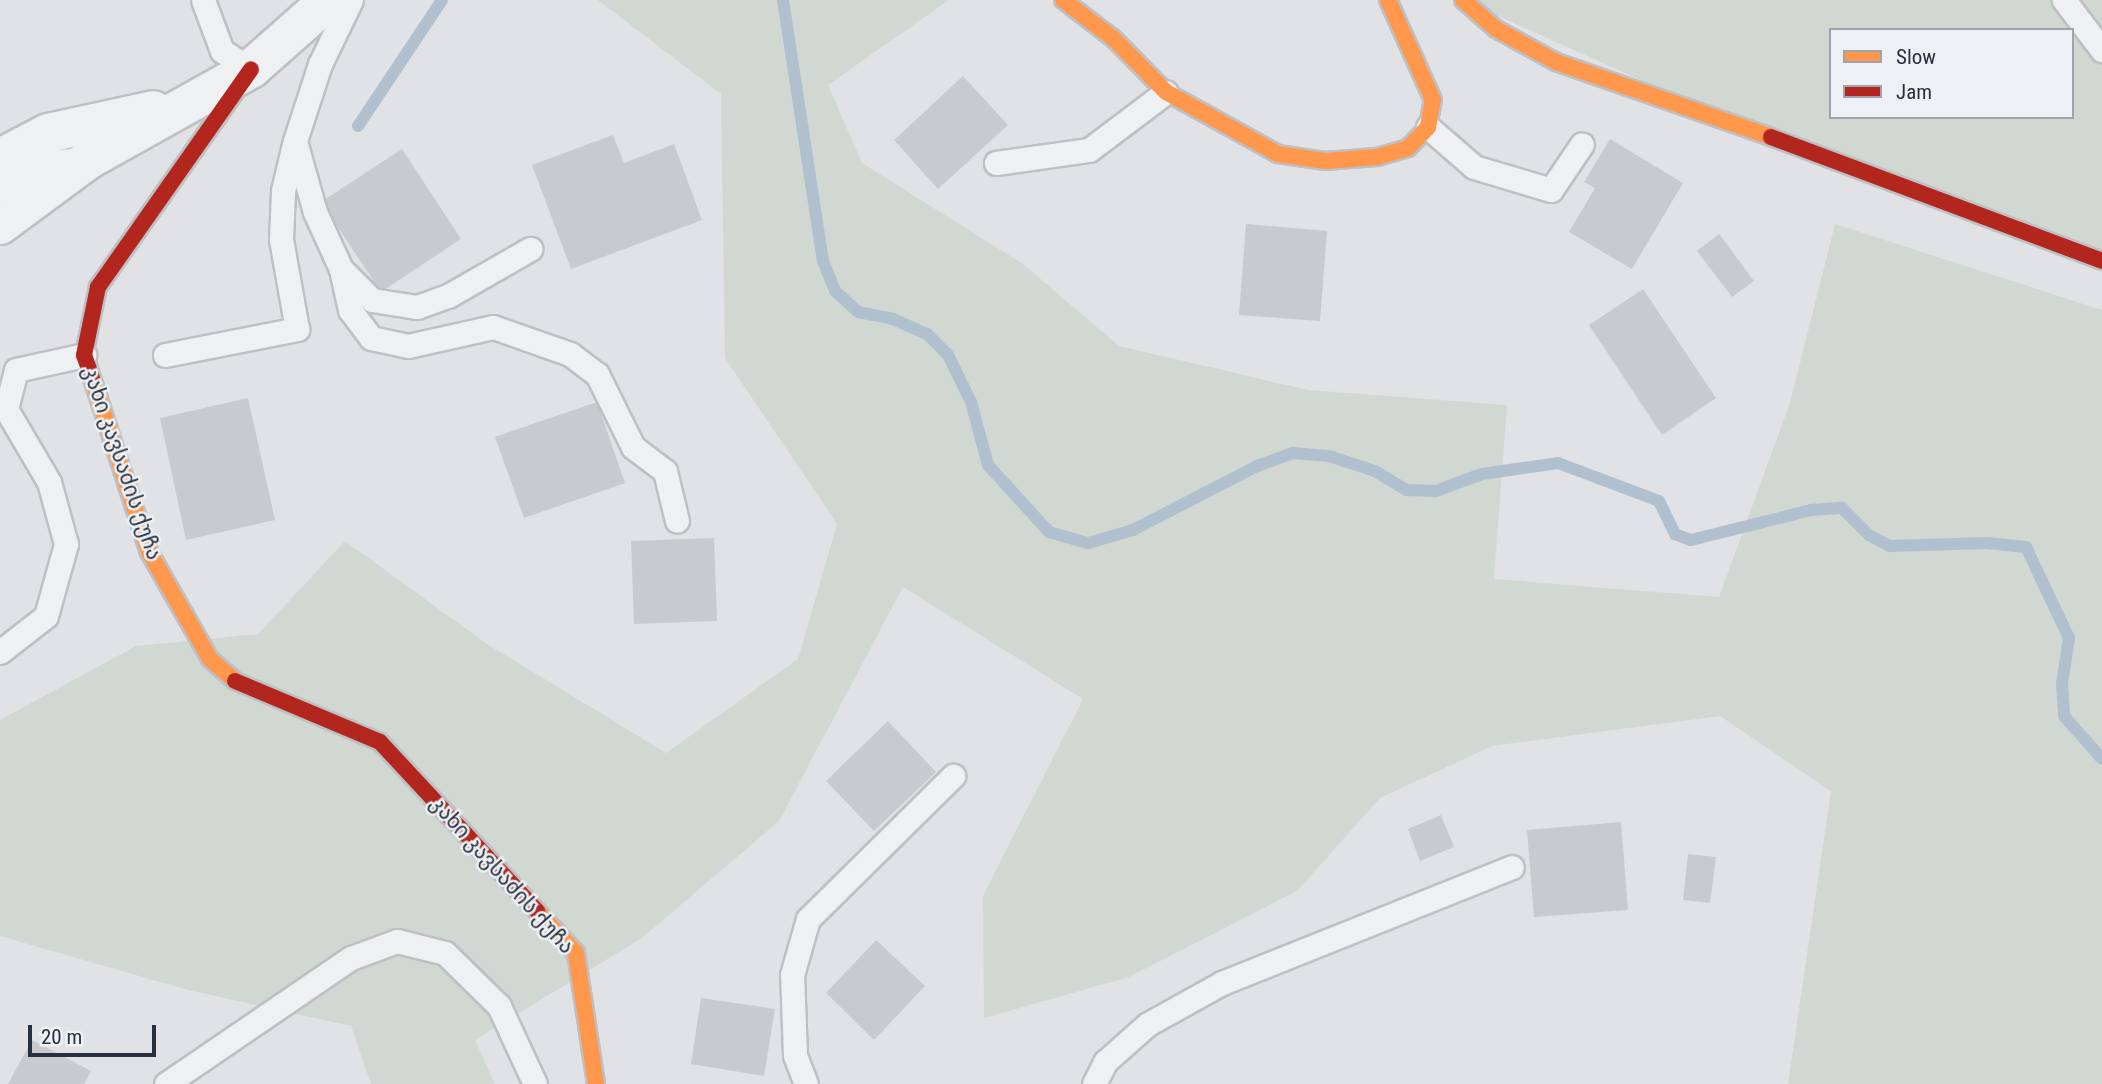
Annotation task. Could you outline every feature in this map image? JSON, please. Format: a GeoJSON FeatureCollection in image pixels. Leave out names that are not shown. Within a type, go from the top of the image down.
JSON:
{"type":"FeatureCollection","features":[{"type":"Feature","properties":{"kind":"street","name":"კახი კავსაძის ქუჩა"},"geometry":{"type":"LineString","coordinates":[[0,225],[88,160],[201,100],[251,69],[329,0]]}},
{"type":"Feature","properties":{"kind":"street"},"geometry":{"type":"LineString","coordinates":[[1063,0],[1114,38],[1166,92],[1278,154],[1325,161],[1377,157],[1408,148],[1429,127],[1433,100],[1388,0]]}},
{"type":"Feature","properties":{"kind":"street"},"geometry":{"type":"LineString","coordinates":[[1462,0],[1496,29],[1556,62],[1867,170],[2102,261]]}},
{"type":"Feature","properties":{"kind":"street","name":"კახი კავსაძის ქუჩა"},"geometry":{"type":"LineString","coordinates":[[251,69],[98,286],[84,355],[149,552],[210,659],[239,684],[380,742],[576,953],[596,1084]]}},
{"type":"Feature","properties":{"kind":"street","name":"კახი კავსაძის ქუჩა"},"geometry":{"type":"LineString","coordinates":[[0,158],[48,133],[201,100]]}},
{"type":"Feature","properties":{"kind":"lane"},"geometry":{"type":"LineString","coordinates":[[203,0],[222,51],[251,69]]}},
{"type":"Feature","properties":{"kind":"lane"},"geometry":{"type":"LineString","coordinates":[[164,355],[297,329],[281,239],[283,191],[295,141],[320,64],[351,0]]}},
{"type":"Feature","properties":{"kind":"lane"},"geometry":{"type":"LineString","coordinates":[[2064,0],[2102,50]]}},
{"type":"Feature","properties":{"kind":"lane"},"geometry":{"type":"LineString","coordinates":[[996,163],[1089,150],[1166,92]]}},
{"type":"Feature","properties":{"kind":"lane"},"geometry":{"type":"LineString","coordinates":[[1429,127],[1474,167],[1551,190],[1582,145]]}},
{"type":"Feature","properties":{"kind":"lane"},"geometry":{"type":"LineString","coordinates":[[295,141],[315,212],[341,269],[350,310],[371,338],[408,346],[493,327],[570,354],[597,374],[633,447],[665,471],[677,521]]}},
{"type":"Feature","properties":{"kind":"lane"},"geometry":{"type":"LineString","coordinates":[[0,189],[51,161],[88,160]]}},
{"type":"Feature","properties":{"kind":"lane"},"geometry":{"type":"LineString","coordinates":[[341,269],[372,300],[417,307],[448,296],[530,249]]}},
{"type":"Feature","properties":{"kind":"lane"},"geometry":{"type":"LineString","coordinates":[[0,652],[46,616],[66,544],[49,482],[6,409],[16,370],[84,355]]}},
{"type":"Feature","properties":{"kind":"lane"},"geometry":{"type":"LineString","coordinates":[[806,1084],[795,1055],[792,975],[808,919],[953,776]]}},
{"type":"Feature","properties":{"kind":"lane"},"geometry":{"type":"LineString","coordinates":[[1094,1084],[1105,1062],[1148,1024],[1222,983],[1512,867]]}},
{"type":"Feature","properties":{"kind":"lane"},"geometry":{"type":"LineString","coordinates":[[166,1084],[351,958],[397,941],[445,953],[499,1006],[535,1084]]}},
{"type":"Feature","properties":{"kind":"shaded area"},"geometry":{"type":"Polygon","coordinates":[[[598,0],[949,0],[828,85],[862,163],[1023,264],[1119,346],[1308,390],[1507,405],[1494,579],[1719,597],[1790,403],[1835,224],[2102,310],[2102,1084],[1788,1084],[1831,791],[1720,716],[1492,746],[1380,798],[1297,891],[1129,977],[984,1018],[983,896],[1083,699],[903,587],[779,821],[642,938],[475,1040],[495,1084],[371,1084],[351,1026],[188,990],[0,936],[0,720],[136,646],[258,634],[345,541],[487,644],[666,753],[798,659],[837,524],[725,358],[721,94],[598,0]]]}},
{"type":"Feature","properties":{"kind":"shaded area"},"geometry":{"type":"Polygon","coordinates":[[[1463,0],[2102,0],[2102,261],[1758,133],[1463,0]]]}},
{"type":"Feature","properties":{"kind":"building"},"geometry":{"type":"Polygon","coordinates":[[[963,76],[1008,125],[938,189],[894,140],[963,76]]]}},
{"type":"Feature","properties":{"kind":"building"},"geometry":{"type":"Polygon","coordinates":[[[613,135],[624,163],[674,144],[702,220],[571,269],[532,165],[613,135]]]}},
{"type":"Feature","properties":{"kind":"building"},"geometry":{"type":"Polygon","coordinates":[[[1610,139],[1683,183],[1632,269],[1569,232],[1595,188],[1584,182],[1610,139]]]}},
{"type":"Feature","properties":{"kind":"building"},"geometry":{"type":"Polygon","coordinates":[[[402,149],[461,239],[381,292],[321,202],[402,149]]]}},
{"type":"Feature","properties":{"kind":"building"},"geometry":{"type":"Polygon","coordinates":[[[1246,224],[1327,231],[1320,321],[1239,315],[1246,224]]]}},
{"type":"Feature","properties":{"kind":"building"},"geometry":{"type":"Polygon","coordinates":[[[1719,234],[1754,281],[1732,297],[1697,251],[1719,234]]]}},
{"type":"Feature","properties":{"kind":"building"},"geometry":{"type":"Polygon","coordinates":[[[1643,289],[1716,398],[1662,435],[1589,325],[1643,289]]]}},
{"type":"Feature","properties":{"kind":"building"},"geometry":{"type":"Polygon","coordinates":[[[248,398],[275,520],[186,540],[160,418],[248,398]]]}},
{"type":"Feature","properties":{"kind":"building"},"geometry":{"type":"Polygon","coordinates":[[[597,402],[625,483],[524,518],[495,437],[597,402]]]}},
{"type":"Feature","properties":{"kind":"building"},"geometry":{"type":"Polygon","coordinates":[[[714,538],[717,621],[634,624],[631,541],[714,538]]]}},
{"type":"Feature","properties":{"kind":"building"},"geometry":{"type":"Polygon","coordinates":[[[888,721],[936,772],[874,831],[826,781],[888,721]]]}},
{"type":"Feature","properties":{"kind":"building"},"geometry":{"type":"Polygon","coordinates":[[[1441,815],[1454,847],[1420,861],[1408,829],[1441,815]]]}},
{"type":"Feature","properties":{"kind":"building"},"geometry":{"type":"Polygon","coordinates":[[[1621,822],[1628,910],[1534,917],[1527,830],[1621,822]]]}},
{"type":"Feature","properties":{"kind":"building"},"geometry":{"type":"Polygon","coordinates":[[[1688,854],[1716,857],[1710,903],[1683,900],[1688,854]]]}},
{"type":"Feature","properties":{"kind":"building"},"geometry":{"type":"Polygon","coordinates":[[[876,940],[925,986],[874,1040],[826,993],[876,940]]]}},
{"type":"Feature","properties":{"kind":"building"},"geometry":{"type":"Polygon","coordinates":[[[701,998],[775,1009],[764,1076],[691,1064],[701,998]]]}},
{"type":"Feature","properties":{"kind":"building"},"geometry":{"type":"Polygon","coordinates":[[[32,1040],[91,1071],[84,1084],[8,1084],[32,1040]]]}},
{"type":"Feature","properties":{"kind":"waterway"},"geometry":{"type":"LineString","coordinates":[[358,126],[442,0]]}},
{"type":"Feature","properties":{"kind":"waterway"},"geometry":{"type":"LineString","coordinates":[[783,0],[823,261],[835,291],[858,312],[893,319],[927,334],[948,355],[971,402],[988,465],[1049,532],[1088,543],[1133,530],[1257,466],[1293,453],[1329,456],[1375,471],[1407,490],[1436,491],[1482,474],[1558,463],[1659,501],[1675,534],[1691,540],[1811,510],[1842,508],[1869,535],[1890,546],[1987,543],[2026,547],[2069,638],[2062,684],[2064,716],[2102,759]]}},
{"type":"Feature","properties":{"kind":"traffic: slow"},"geometry":{"type":"LineString","coordinates":[[1063,0],[1114,39],[1166,92],[1278,154],[1325,161],[1377,157],[1408,148],[1428,127],[1433,100],[1388,0]]}},
{"type":"Feature","properties":{"kind":"traffic: slow"},"geometry":{"type":"LineString","coordinates":[[1463,0],[1496,29],[1556,62],[1771,137]]}},
{"type":"Feature","properties":{"kind":"traffic: slow"},"geometry":{"type":"LineString","coordinates":[[92,378],[149,552],[210,659],[235,681]]}},
{"type":"Feature","properties":{"kind":"traffic: slow"},"geometry":{"type":"LineString","coordinates":[[537,911],[576,953],[596,1084]]}},
{"type":"Feature","properties":{"kind":"traffic: jam"},"geometry":{"type":"LineString","coordinates":[[92,378],[84,355],[98,287],[251,69]]}},
{"type":"Feature","properties":{"kind":"traffic: jam"},"geometry":{"type":"LineString","coordinates":[[1771,137],[2102,261]]}},
{"type":"Feature","properties":{"kind":"traffic: jam"},"geometry":{"type":"LineString","coordinates":[[235,681],[380,742],[537,911]]}}]}
